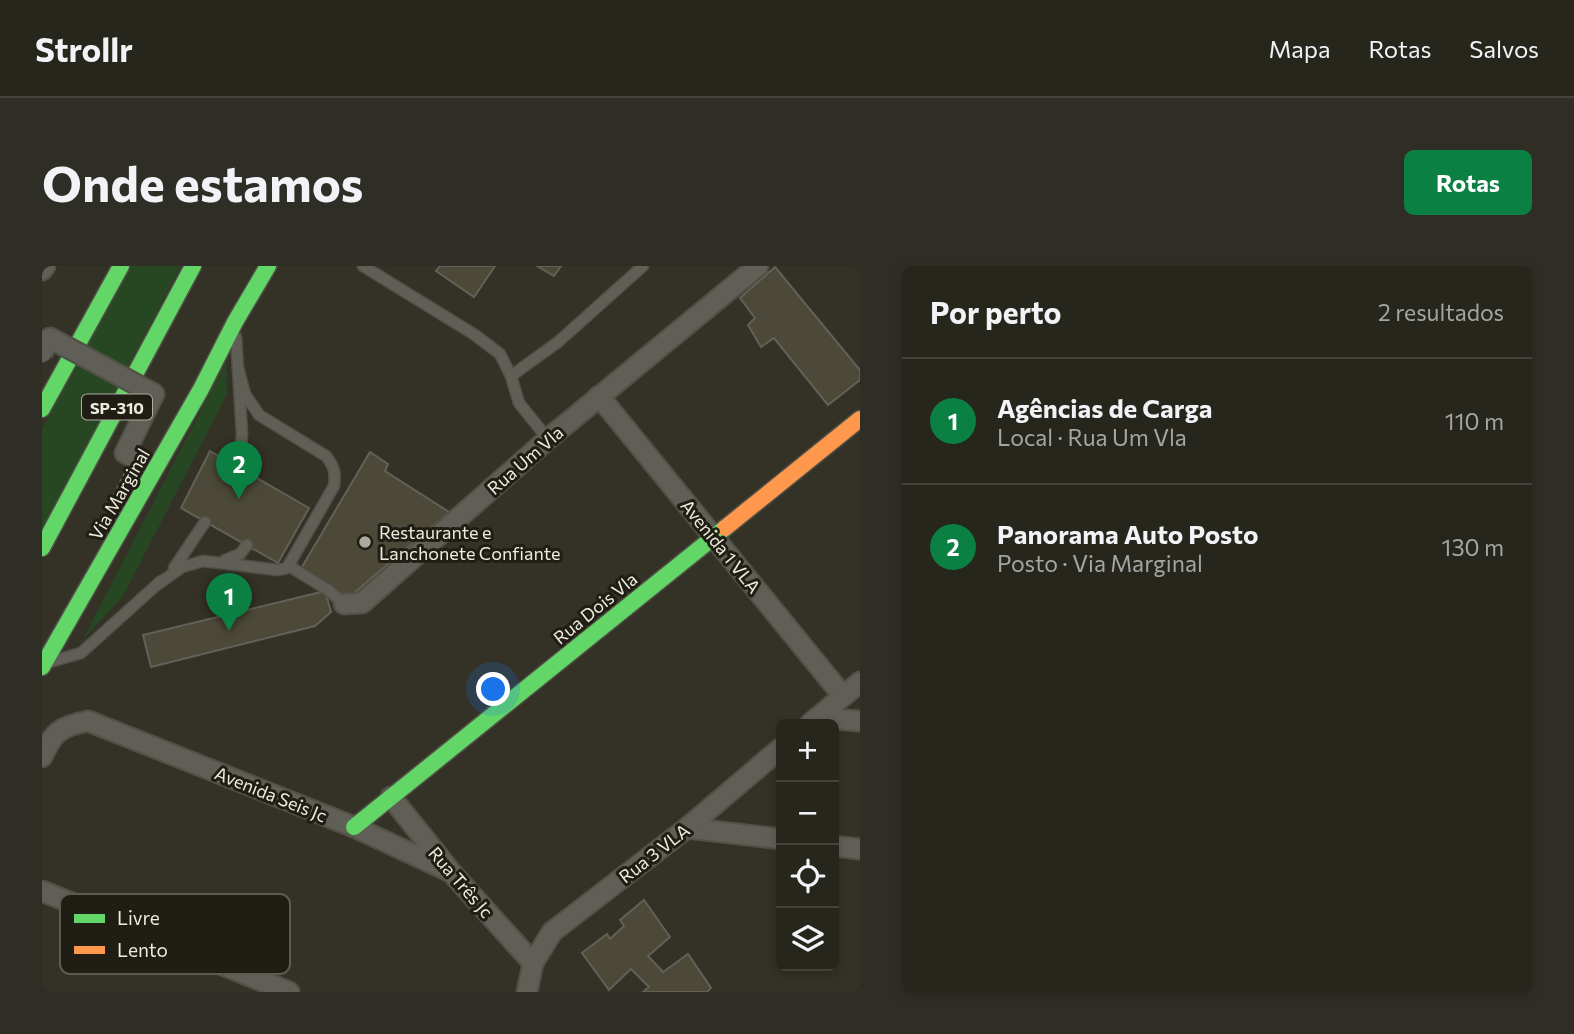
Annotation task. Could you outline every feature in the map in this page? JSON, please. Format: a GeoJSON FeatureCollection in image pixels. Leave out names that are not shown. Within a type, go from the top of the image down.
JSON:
{"type":"FeatureCollection","features":[{"type":"Feature","properties":{"kind":"main road"},"geometry":{"type":"LineString","coordinates":[[42,409],[121,266]]}},
{"type":"Feature","properties":{"kind":"main road","name":"SP-310"},"geometry":{"type":"LineString","coordinates":[[42,548],[193,266]]}},
{"type":"Feature","properties":{"kind":"main road"},"geometry":{"type":"LineString","coordinates":[[157,332],[204,266]]}},
{"type":"Feature","properties":{"kind":"main road","name":"Via Marginal"},"geometry":{"type":"LineString","coordinates":[[43,665],[201,390],[235,322],[268,266]]}},
{"type":"Feature","properties":{"kind":"main road","name":"Rua Dois Vla"},"geometry":{"type":"LineString","coordinates":[[354,827],[860,419]]}},
{"type":"Feature","properties":{"kind":"street","name":"Rua Um Vla"},"geometry":{"type":"LineString","coordinates":[[344,604],[362,603],[548,439],[758,266]]}},
{"type":"Feature","properties":{"kind":"street"},"geometry":{"type":"LineString","coordinates":[[42,352],[50,338],[154,394],[125,453],[133,457]]}},
{"type":"Feature","properties":{"kind":"street","name":"Avenida 1 VLA"},"geometry":{"type":"LineString","coordinates":[[599,396],[843,696]]}},
{"type":"Feature","properties":{"kind":"street"},"geometry":{"type":"LineString","coordinates":[[815,719],[860,682]]}},
{"type":"Feature","properties":{"kind":"street"},"geometry":{"type":"LineString","coordinates":[[839,720],[860,720]]}},
{"type":"Feature","properties":{"kind":"street","name":"Avenida Seis Jc"},"geometry":{"type":"LineString","coordinates":[[42,757],[50,740],[61,729],[88,721],[354,827],[450,872]]}},
{"type":"Feature","properties":{"kind":"street","name":"Rua 3 VLA"},"geometry":{"type":"LineString","coordinates":[[527,992],[533,963],[552,932],[687,828],[776,752]]}},
{"type":"Feature","properties":{"kind":"street","name":"Rua Três Jc"},"geometry":{"type":"LineString","coordinates":[[391,797],[450,872],[533,963]]}},
{"type":"Feature","properties":{"kind":"street"},"geometry":{"type":"LineString","coordinates":[[687,828],[776,838]]}},
{"type":"Feature","properties":{"kind":"street"},"geometry":{"type":"LineString","coordinates":[[839,847],[860,849]]}},
{"type":"Feature","properties":{"kind":"street"},"geometry":{"type":"LineString","coordinates":[[42,891],[60,898]]}},
{"type":"Feature","properties":{"kind":"street"},"geometry":{"type":"LineString","coordinates":[[245,974],[289,992]]}},
{"type":"Feature","properties":{"kind":"lane"},"geometry":{"type":"LineString","coordinates":[[363,266],[475,335],[500,354],[511,376],[519,403],[548,439]]}},
{"type":"Feature","properties":{"kind":"lane"},"geometry":{"type":"LineString","coordinates":[[511,376],[558,342],[643,266]]}},
{"type":"Feature","properties":{"kind":"lane"},"geometry":{"type":"LineString","coordinates":[[234,464],[241,448],[242,434],[235,322]]}},
{"type":"Feature","properties":{"kind":"lane"},"geometry":{"type":"LineString","coordinates":[[214,561],[278,570],[289,566],[334,486],[333,465],[326,456],[259,415],[245,394],[238,368]]}},
{"type":"Feature","properties":{"kind":"lane"},"geometry":{"type":"LineString","coordinates":[[43,665],[81,653],[179,563],[205,522]]}},
{"type":"Feature","properties":{"kind":"lane"},"geometry":{"type":"LineString","coordinates":[[157,585],[182,567],[191,563],[234,557],[247,545]]}},
{"type":"Feature","properties":{"kind":"lane","name":"Rua Um Vla"},"geometry":{"type":"LineString","coordinates":[[289,566],[328,590],[344,604]]}},
{"type":"Feature","properties":{"kind":"green space"},"geometry":{"type":"Polygon","coordinates":[[[131,266],[181,266],[42,530],[42,429],[131,266]]]}},
{"type":"Feature","properties":{"kind":"green space"},"geometry":{"type":"Polygon","coordinates":[[[226,362],[227,394],[122,598],[83,639],[226,362]]]}},
{"type":"Feature","properties":{"kind":"building"},"geometry":{"type":"Polygon","coordinates":[[[440,266],[495,266],[474,297],[436,271],[440,266]]]}},
{"type":"Feature","properties":{"kind":"building"},"geometry":{"type":"Polygon","coordinates":[[[537,266],[561,266],[554,276],[537,266]]]}},
{"type":"Feature","properties":{"kind":"building"},"geometry":{"type":"Polygon","coordinates":[[[775,267],[860,370],[860,380],[828,405],[774,338],[761,347],[748,325],[755,318],[740,298],[775,267]]]}},
{"type":"Feature","properties":{"kind":"building"},"geometry":{"type":"Polygon","coordinates":[[[210,451],[309,508],[278,563],[181,508],[210,451]]]}},
{"type":"Feature","properties":{"kind":"building","name":"Restaurante e Lanchonete Confiante"},"geometry":{"type":"Polygon","coordinates":[[[370,452],[388,464],[385,471],[449,512],[346,600],[299,572],[370,452]]]}},
{"type":"Feature","properties":{"kind":"building"},"geometry":{"type":"Polygon","coordinates":[[[325,591],[331,612],[315,626],[151,667],[143,635],[325,591]]]}},
{"type":"Feature","properties":{"kind":"building"},"geometry":{"type":"Polygon","coordinates":[[[644,900],[670,937],[648,956],[663,972],[688,954],[711,988],[707,992],[643,992],[649,987],[631,969],[609,990],[582,953],[607,934],[610,939],[624,926],[620,920],[644,900]]]}},
{"type":"Feature","properties":{"kind":"traffic: fast"},"geometry":{"type":"LineString","coordinates":[[42,409],[121,266]]}},
{"type":"Feature","properties":{"kind":"traffic: fast"},"geometry":{"type":"LineString","coordinates":[[42,548],[193,266]]}},
{"type":"Feature","properties":{"kind":"traffic: fast"},"geometry":{"type":"LineString","coordinates":[[42,667],[268,266]]}},
{"type":"Feature","properties":{"kind":"traffic: fast"},"geometry":{"type":"LineString","coordinates":[[354,827],[725,528]]}},
{"type":"Feature","properties":{"kind":"traffic: slow"},"geometry":{"type":"LineString","coordinates":[[725,528],[860,419]]}},
{"type":"Feature","properties":{"kind":"place","name":"Panorama Auto Posto"},"geometry":{"type":"Point","coordinates":[239,499]}},
{"type":"Feature","properties":{"kind":"place","name":"Restaurante e Lanchonete Confiante"},"geometry":{"type":"Point","coordinates":[365,542]}},
{"type":"Feature","properties":{"kind":"place","name":"Agências de Carga"},"geometry":{"type":"Point","coordinates":[229,631]}}]}
